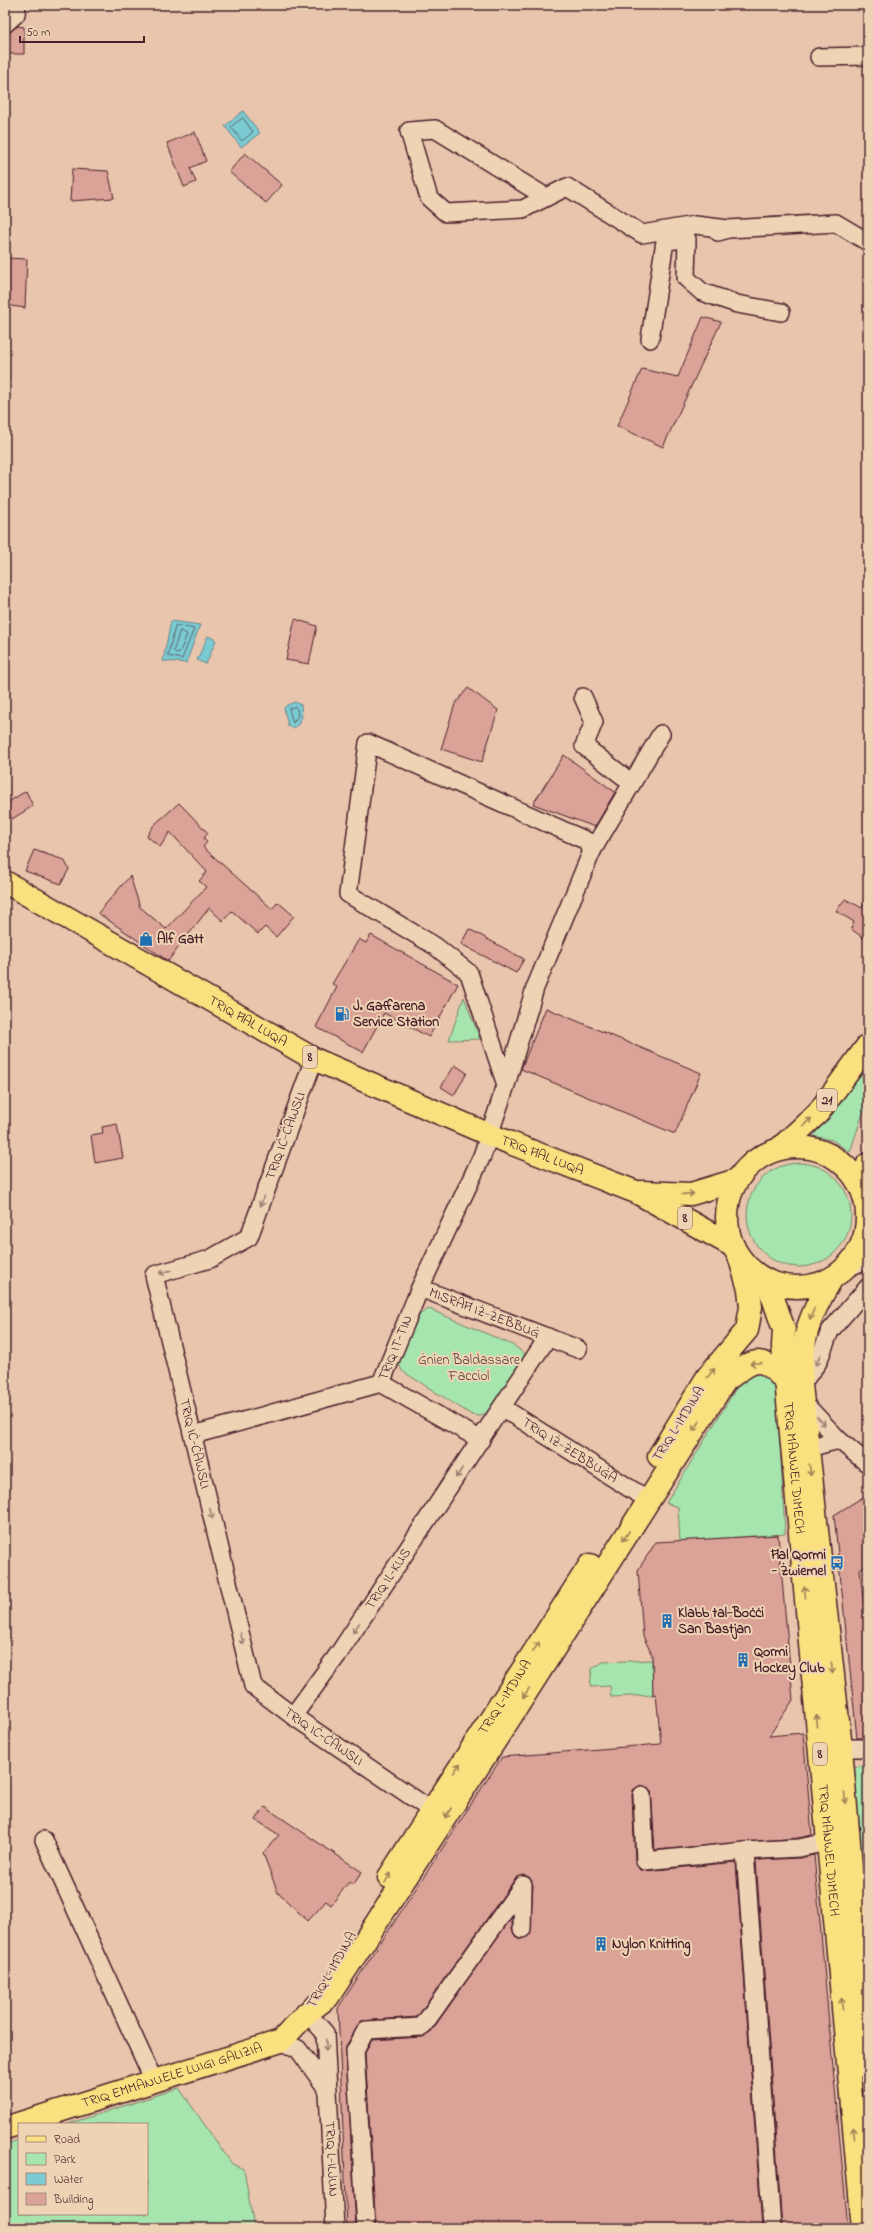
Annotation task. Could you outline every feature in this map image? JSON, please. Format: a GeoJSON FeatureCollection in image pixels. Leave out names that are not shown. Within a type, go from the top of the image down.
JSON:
{"type":"FeatureCollection","features":[{"type":"Feature","properties":{"kind":"main road","name":"TRIQ ĦAL LUQA"},"geometry":{"type":"LineString","coordinates":[[5,882],[314,1059],[490,1135],[636,1192],[737,1252]]}},
{"type":"Feature","properties":{"kind":"main road","name":"21"},"geometry":{"type":"LineString","coordinates":[[779,1149],[818,1113],[868,1045]]}},
{"type":"Feature","properties":{"kind":"main road","name":"8"},"geometry":{"type":"LineString","coordinates":[[803,1147],[827,1153],[847,1167],[861,1187],[867,1203],[868,1219],[865,1238],[857,1255],[838,1275],[808,1288],[788,1288],[768,1283],[758,1277],[737,1252],[726,1225],[728,1202],[737,1180],[748,1166],[762,1156],[779,1149],[803,1147]]}},
{"type":"Feature","properties":{"kind":"main road"},"geometry":{"type":"LineString","coordinates":[[861,1187],[868,1164]]}},
{"type":"Feature","properties":{"kind":"main road","name":"TRIQ ĦAL LUQA"},"geometry":{"type":"LineString","coordinates":[[636,1192],[691,1194],[737,1180]]}},
{"type":"Feature","properties":{"kind":"main road","name":"TRIQ L-IMDINA"},"geometry":{"type":"LineString","coordinates":[[307,2013],[323,1982],[430,1810],[637,1493],[708,1376],[747,1330],[751,1307],[749,1289],[737,1252]]}},
{"type":"Feature","properties":{"kind":"main road","name":"TRIQ MANWEL DIMECH"},"geometry":{"type":"LineString","coordinates":[[838,1275],[816,1304],[806,1329],[797,1390],[828,1846],[863,2228]]}},
{"type":"Feature","properties":{"kind":"main road","name":"TRIQ MANWEL DIMECH"},"geometry":{"type":"LineString","coordinates":[[768,1283],[784,1330],[808,1448],[841,1748],[868,2068]]}},
{"type":"Feature","properties":{"kind":"main road","name":"TRIQ L-IMDINA"},"geometry":{"type":"LineString","coordinates":[[307,2013],[328,1997],[506,1724],[724,1382],[750,1362],[762,1362],[773,1366],[797,1390]]}},
{"type":"Feature","properties":{"kind":"main road","name":"TRIQ EMMANUELE LUIGI GALIZIA"},"geometry":{"type":"LineString","coordinates":[[21,2123],[281,2040],[307,2013]]}},
{"type":"Feature","properties":{"kind":"main road","name":"TRIQ EMMANUELE LUIGI GALIZIA"},"geometry":{"type":"LineString","coordinates":[[5,2128],[18,2124]]}},
{"type":"Feature","properties":{"kind":"street"},"geometry":{"type":"LineString","coordinates":[[5,24],[16,14],[16,5]]}},
{"type":"Feature","properties":{"kind":"street"},"geometry":{"type":"LineString","coordinates":[[819,58],[868,56]]}},
{"type":"Feature","properties":{"kind":"street"},"geometry":{"type":"LineString","coordinates":[[546,197],[435,129],[409,131],[429,198],[446,212],[523,209],[567,188],[642,234],[695,225],[728,229],[836,223],[868,242]]}},
{"type":"Feature","properties":{"kind":"street"},"geometry":{"type":"LineString","coordinates":[[650,339],[665,242],[687,239],[728,229]]}},
{"type":"Feature","properties":{"kind":"street"},"geometry":{"type":"LineString","coordinates":[[687,239],[686,278],[702,292],[737,304],[781,312]]}},
{"type":"Feature","properties":{"kind":"street"},"geometry":{"type":"LineString","coordinates":[[583,697],[594,722],[584,746],[632,783]]}},
{"type":"Feature","properties":{"kind":"street","name":"TRIQ IT-TIN"},"geometry":{"type":"LineString","coordinates":[[193,1435],[380,1383],[420,1288],[482,1156],[506,1085],[535,988],[592,851],[661,734]]}},
{"type":"Feature","properties":{"kind":"street"},"geometry":{"type":"LineString","coordinates":[[506,1085],[470,973],[435,946],[348,894],[368,743],[587,841],[592,851]]}},
{"type":"Feature","properties":{"kind":"street","name":"TRIQ IĊ-ĊAWSLI"},"geometry":{"type":"LineString","coordinates":[[314,1059],[249,1236],[210,1259],[154,1275],[253,1686],[293,1716],[430,1810]]}},
{"type":"Feature","properties":{"kind":"street"},"geometry":{"type":"LineString","coordinates":[[838,1275],[868,1259]]}},
{"type":"Feature","properties":{"kind":"street","name":"MISRAĦ IŻ-ŻEBBUĠ"},"geometry":{"type":"LineString","coordinates":[[420,1288],[578,1349]]}},
{"type":"Feature","properties":{"kind":"street"},"geometry":{"type":"LineString","coordinates":[[868,1288],[830,1331],[818,1362],[797,1390],[839,1440],[868,1464]]}},
{"type":"Feature","properties":{"kind":"street","name":"MISRAĦ IŻ-ŻEBBUĠ"},"geometry":{"type":"LineString","coordinates":[[481,1440],[548,1337]]}},
{"type":"Feature","properties":{"kind":"street"},"geometry":{"type":"LineString","coordinates":[[380,1383],[481,1440]]}},
{"type":"Feature","properties":{"kind":"street","name":"TRIQ IŻ-ŻEBBUĠA"},"geometry":{"type":"LineString","coordinates":[[503,1408],[637,1493]]}},
{"type":"Feature","properties":{"kind":"street","name":"TRIQ IL-KUS"},"geometry":{"type":"LineString","coordinates":[[293,1716],[340,1653],[481,1440]]}},
{"type":"Feature","properties":{"kind":"street"},"geometry":{"type":"LineString","coordinates":[[808,1448],[839,1440]]}},
{"type":"Feature","properties":{"kind":"street"},"geometry":{"type":"LineString","coordinates":[[841,1748],[868,1748]]}},
{"type":"Feature","properties":{"kind":"street"},"geometry":{"type":"LineString","coordinates":[[642,1795],[645,1861],[745,1851],[799,1848],[818,1844],[828,1846]]}},
{"type":"Feature","properties":{"kind":"street"},"geometry":{"type":"LineString","coordinates":[[44,1840],[154,2081]]}},
{"type":"Feature","properties":{"kind":"street"},"geometry":{"type":"LineString","coordinates":[[745,1851],[772,2228]]}},
{"type":"Feature","properties":{"kind":"street"},"geometry":{"type":"LineString","coordinates":[[366,2228],[355,2051],[358,2044],[366,2030],[422,2027],[523,1885],[522,1929]]}},
{"type":"Feature","properties":{"kind":"street","name":"TRIQ L-ILJUN"},"geometry":{"type":"LineString","coordinates":[[307,2013],[325,2033],[335,2228]]}},
{"type":"Feature","properties":{"kind":"street"},"geometry":{"type":"LineString","coordinates":[[281,2040],[298,2049],[328,2089]]}},
{"type":"Feature","properties":{"kind":"green space"},"geometry":{"type":"Polygon","coordinates":[[[464,997],[480,1039],[449,1040],[464,997]]]}},
{"type":"Feature","properties":{"kind":"green space"},"geometry":{"type":"Polygon","coordinates":[[[868,1067],[868,1105],[862,1116],[850,1152],[832,1140],[813,1136],[868,1067]]]}},
{"type":"Feature","properties":{"kind":"green space"},"geometry":{"type":"Polygon","coordinates":[[[799,1163],[819,1167],[836,1178],[847,1195],[851,1215],[847,1235],[836,1252],[819,1263],[799,1267],[779,1263],[762,1252],[751,1235],[747,1215],[751,1195],[762,1178],[779,1167],[799,1163]]]}},
{"type":"Feature","properties":{"kind":"green space","name":"Ġnien Baldassare Facciol"},"geometry":{"type":"Polygon","coordinates":[[[429,1309],[513,1345],[525,1354],[488,1412],[480,1416],[472,1415],[402,1371],[398,1361],[420,1314],[429,1309]]]}},
{"type":"Feature","properties":{"kind":"green space"},"geometry":{"type":"Polygon","coordinates":[[[756,1372],[769,1374],[777,1386],[785,1534],[680,1541],[678,1507],[666,1503],[740,1382],[756,1372]]]}},
{"type":"Feature","properties":{"kind":"green space"},"geometry":{"type":"Polygon","coordinates":[[[652,1660],[653,1695],[611,1697],[610,1686],[590,1687],[592,1669],[603,1662],[652,1660]]]}},
{"type":"Feature","properties":{"kind":"green space"},"geometry":{"type":"Polygon","coordinates":[[[868,1765],[868,1933],[850,1767],[868,1765]]]}},
{"type":"Feature","properties":{"kind":"green space"},"geometry":{"type":"Polygon","coordinates":[[[179,2088],[232,2164],[244,2169],[254,2228],[5,2228],[5,2144],[18,2140],[18,2215],[148,2215],[148,2123],[71,2123],[179,2088]]]}},
{"type":"Feature","properties":{"kind":"water"},"geometry":{"type":"Polygon","coordinates":[[[243,111],[260,133],[241,147],[225,126],[243,111]]]}},
{"type":"Feature","properties":{"kind":"water"},"geometry":{"type":"Polygon","coordinates":[[[171,621],[200,625],[186,663],[163,661],[171,621]]]}},
{"type":"Feature","properties":{"kind":"water"},"geometry":{"type":"Polygon","coordinates":[[[208,636],[216,640],[206,664],[197,660],[208,636]]]}},
{"type":"Feature","properties":{"kind":"water"},"geometry":{"type":"Polygon","coordinates":[[[295,702],[301,705],[302,717],[297,726],[292,728],[288,726],[284,708],[295,702]]]}},
{"type":"Feature","properties":{"kind":"building"},"geometry":{"type":"Polygon","coordinates":[[[18,26],[24,27],[24,54],[5,54],[5,34],[18,26]]]}},
{"type":"Feature","properties":{"kind":"building"},"geometry":{"type":"Polygon","coordinates":[[[195,132],[206,161],[190,168],[196,182],[184,187],[167,143],[195,132]]]}},
{"type":"Feature","properties":{"kind":"building"},"geometry":{"type":"Polygon","coordinates":[[[245,153],[282,185],[266,203],[229,172],[245,153]]]}},
{"type":"Feature","properties":{"kind":"building"},"geometry":{"type":"Polygon","coordinates":[[[72,169],[108,171],[114,198],[70,201],[72,169]]]}},
{"type":"Feature","properties":{"kind":"building"},"geometry":{"type":"Polygon","coordinates":[[[5,258],[27,259],[25,308],[5,305],[5,258]]]}},
{"type":"Feature","properties":{"kind":"building"},"geometry":{"type":"Polygon","coordinates":[[[703,317],[721,322],[663,447],[617,426],[642,369],[678,377],[703,317]]]}},
{"type":"Feature","properties":{"kind":"building"},"geometry":{"type":"Polygon","coordinates":[[[295,619],[317,626],[309,664],[286,660],[295,619]]]}},
{"type":"Feature","properties":{"kind":"building"},"geometry":{"type":"Polygon","coordinates":[[[468,688],[498,710],[482,762],[441,749],[455,704],[468,688]]]}},
{"type":"Feature","properties":{"kind":"building"},"geometry":{"type":"Polygon","coordinates":[[[564,755],[615,792],[595,827],[533,804],[564,755]]]}},
{"type":"Feature","properties":{"kind":"building"},"geometry":{"type":"Polygon","coordinates":[[[26,791],[33,806],[12,819],[5,804],[26,791]]]}},
{"type":"Feature","properties":{"kind":"building"},"geometry":{"type":"Polygon","coordinates":[[[179,803],[208,833],[204,838],[207,842],[203,847],[272,909],[278,902],[294,916],[276,937],[265,927],[258,934],[232,911],[223,921],[209,908],[168,961],[98,913],[130,876],[140,907],[166,929],[206,887],[199,881],[207,872],[170,832],[160,847],[147,836],[154,825],[179,803]]]}},
{"type":"Feature","properties":{"kind":"building"},"geometry":{"type":"Polygon","coordinates":[[[34,850],[64,860],[69,869],[61,884],[25,871],[34,850]]]}},
{"type":"Feature","properties":{"kind":"building"},"geometry":{"type":"Polygon","coordinates":[[[868,898],[868,941],[851,929],[854,922],[836,911],[845,899],[862,908],[868,898]]]}},
{"type":"Feature","properties":{"kind":"building"},"geometry":{"type":"Polygon","coordinates":[[[469,929],[524,959],[516,973],[461,944],[469,929]]]}},
{"type":"Feature","properties":{"kind":"building"},"geometry":{"type":"Polygon","coordinates":[[[371,935],[458,984],[429,1037],[384,1013],[363,1052],[316,1027],[337,987],[332,984],[359,939],[366,943],[371,935]]]}},
{"type":"Feature","properties":{"kind":"building"},"geometry":{"type":"Polygon","coordinates":[[[546,1008],[701,1073],[675,1134],[521,1069],[546,1008]]]}},
{"type":"Feature","properties":{"kind":"building"},"geometry":{"type":"Polygon","coordinates":[[[455,1065],[467,1073],[454,1095],[441,1087],[455,1065]]]}},
{"type":"Feature","properties":{"kind":"building"},"geometry":{"type":"Polygon","coordinates":[[[117,1124],[123,1158],[95,1163],[91,1135],[103,1133],[102,1127],[117,1124]]]}},
{"type":"Feature","properties":{"kind":"building"},"geometry":{"type":"Polygon","coordinates":[[[868,1494],[868,1564],[860,1569],[868,1652],[868,1738],[857,1738],[834,1515],[868,1494]]]}},
{"type":"Feature","properties":{"kind":"building","name":"Nylon Knitting"},"geometry":{"type":"Polygon","coordinates":[[[778,1535],[793,1700],[769,1736],[803,1733],[812,1835],[798,1838],[655,1850],[651,1790],[641,1785],[633,1790],[632,1795],[635,1861],[640,1870],[646,1871],[736,1862],[762,2228],[376,2228],[365,2053],[372,2040],[423,2037],[430,2033],[512,1917],[512,1929],[516,1937],[522,1939],[530,1934],[533,1885],[529,1877],[523,1875],[515,1879],[417,2017],[361,2021],[346,2046],[356,2228],[347,2228],[338,2008],[502,1757],[661,1744],[656,1694],[653,1695],[652,1655],[643,1636],[638,1570],[656,1542],[778,1535]]]}},
{"type":"Feature","properties":{"kind":"building"},"geometry":{"type":"Polygon","coordinates":[[[265,1807],[362,1872],[353,1885],[349,1882],[331,1905],[326,1901],[308,1921],[278,1893],[263,1853],[279,1835],[256,1820],[265,1807]]]}},
{"type":"Feature","properties":{"kind":"building"},"geometry":{"type":"Polygon","coordinates":[[[814,1855],[848,2228],[782,2228],[756,1860],[800,1858],[814,1855]]]}},
{"type":"Feature","properties":{"kind":"place","name":"Alf Gatt"},"geometry":{"type":"Point","coordinates":[146,939]}},
{"type":"Feature","properties":{"kind":"place","name":"J. Gaffarena Service Station"},"geometry":{"type":"Point","coordinates":[342,1014]}},
{"type":"Feature","properties":{"kind":"place","name":"Ħal Qormi - Żwiemel"},"geometry":{"type":"Point","coordinates":[837,1563]}},
{"type":"Feature","properties":{"kind":"place","name":"Klabb tal-Boċċi San Bastjan"},"geometry":{"type":"Point","coordinates":[667,1621]}},
{"type":"Feature","properties":{"kind":"place","name":"Qormi Hockey Club"},"geometry":{"type":"Point","coordinates":[743,1660]}},
{"type":"Feature","properties":{"kind":"place","name":"Nylon Knitting"},"geometry":{"type":"Point","coordinates":[601,1944]}}]}
